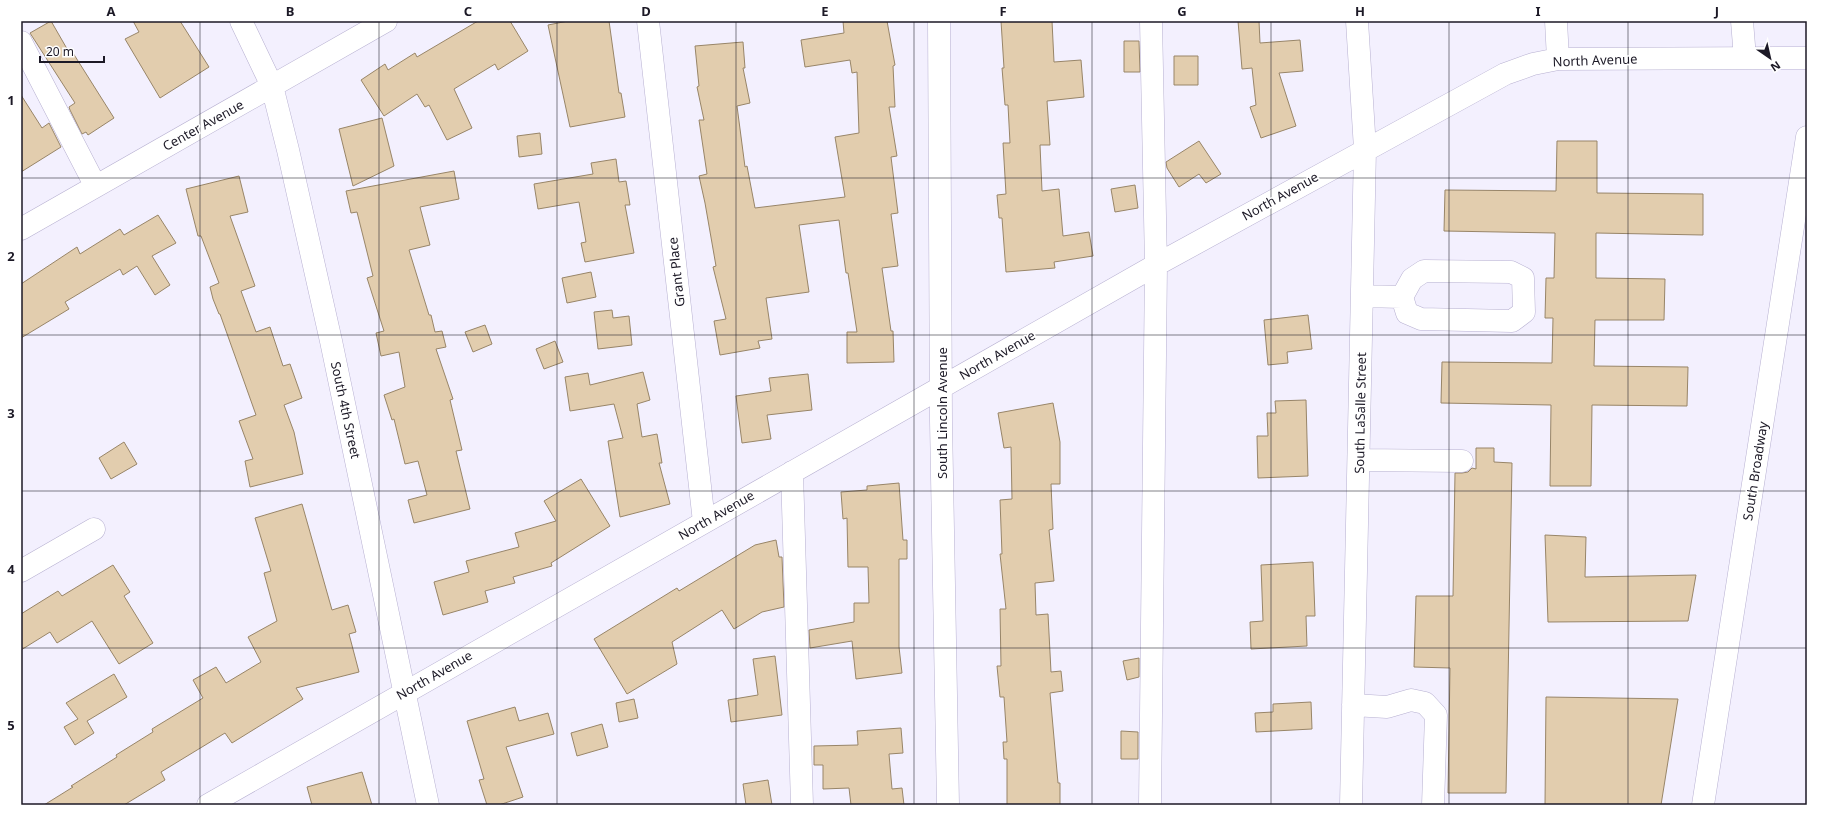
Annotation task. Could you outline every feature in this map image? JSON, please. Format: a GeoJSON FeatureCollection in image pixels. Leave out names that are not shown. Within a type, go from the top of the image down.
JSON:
{"type":"FeatureCollection","features":[{"type":"Feature","properties":{"kind":"street","name":"South 4th Street"},"geometry":{"type":"LineString","coordinates":[[241,21],[272,86],[288,150],[331,341],[428,805]]}},
{"type":"Feature","properties":{"kind":"street","name":"Center Avenue"},"geometry":{"type":"LineString","coordinates":[[21,229],[386,21]]}},
{"type":"Feature","properties":{"kind":"street","name":"Grant Place"},"geometry":{"type":"LineString","coordinates":[[648,21],[704,522]]}},
{"type":"Feature","properties":{"kind":"street","name":"South Lincoln Avenue"},"geometry":{"type":"LineString","coordinates":[[939,21],[941,387],[948,805]]}},
{"type":"Feature","properties":{"kind":"street"},"geometry":{"type":"LineString","coordinates":[[1150,805],[1156,265],[1151,21]]}},
{"type":"Feature","properties":{"kind":"street","name":"South LaSalle Street"},"geometry":{"type":"LineString","coordinates":[[1351,805],[1365,149],[1357,21]]}},
{"type":"Feature","properties":{"kind":"street"},"geometry":{"type":"LineString","coordinates":[[1556,21],[1558,59]]}},
{"type":"Feature","properties":{"kind":"street"},"geometry":{"type":"LineString","coordinates":[[1742,21],[1746,58]]}},
{"type":"Feature","properties":{"kind":"street"},"geometry":{"type":"LineString","coordinates":[[21,42],[95,186]]}},
{"type":"Feature","properties":{"kind":"street","name":"North Avenue"},"geometry":{"type":"LineString","coordinates":[[208,805],[234,798],[404,692],[1156,265],[1365,149],[1505,74],[1533,64],[1558,59],[1807,58]]}},
{"type":"Feature","properties":{"kind":"street","name":"South Broadway"},"geometry":{"type":"LineString","coordinates":[[1703,805],[1804,179],[1807,137]]}},
{"type":"Feature","properties":{"kind":"street"},"geometry":{"type":"LineString","coordinates":[[1424,271],[1511,272],[1523,278],[1524,312],[1512,321],[1421,319],[1408,312],[1402,298],[1412,279],[1424,271]]}},
{"type":"Feature","properties":{"kind":"street"},"geometry":{"type":"LineString","coordinates":[[1362,296],[1402,298]]}},
{"type":"Feature","properties":{"kind":"street"},"geometry":{"type":"LineString","coordinates":[[1359,460],[1462,461]]}},
{"type":"Feature","properties":{"kind":"street"},"geometry":{"type":"LineString","coordinates":[[792,472],[802,805]]}},
{"type":"Feature","properties":{"kind":"street"},"geometry":{"type":"LineString","coordinates":[[21,571],[94,529]]}},
{"type":"Feature","properties":{"kind":"street"},"geometry":{"type":"LineString","coordinates":[[1354,705],[1387,707],[1411,700],[1425,703],[1436,715],[1433,805]]}},
{"type":"Feature","properties":{"kind":"building"},"geometry":{"type":"Polygon","coordinates":[[[51,21],[70,54],[73,53],[114,118],[88,135],[86,132],[82,134],[69,107],[75,103],[30,33],[51,21]]]}},
{"type":"Feature","properties":{"kind":"building"},"geometry":{"type":"Polygon","coordinates":[[[133,21],[180,21],[209,67],[160,98],[125,39],[139,32],[133,21]]]}},
{"type":"Feature","properties":{"kind":"building"},"geometry":{"type":"Polygon","coordinates":[[[478,21],[510,21],[528,51],[498,70],[495,64],[454,89],[472,128],[447,140],[429,105],[425,107],[417,94],[384,116],[361,80],[385,64],[388,70],[415,53],[417,57],[478,21]]]}},
{"type":"Feature","properties":{"kind":"building"},"geometry":{"type":"Polygon","coordinates":[[[568,21],[609,21],[619,93],[621,93],[625,117],[570,127],[548,25],[568,21]]]}},
{"type":"Feature","properties":{"kind":"building"},"geometry":{"type":"Polygon","coordinates":[[[843,21],[887,21],[895,65],[893,66],[895,107],[889,107],[897,156],[891,157],[898,213],[891,214],[898,266],[882,268],[891,331],[893,331],[894,362],[847,363],[847,332],[857,332],[848,273],[846,273],[839,220],[799,225],[809,292],[766,298],[772,339],[758,341],[760,348],[720,355],[714,321],[726,319],[713,267],[716,266],[699,176],[707,174],[699,120],[704,120],[697,87],[699,86],[695,46],[743,42],[745,68],[743,68],[750,103],[737,106],[745,167],[747,166],[755,208],[845,197],[835,137],[859,133],[857,72],[852,73],[850,60],[805,67],[801,40],[844,33],[843,21]]]}},
{"type":"Feature","properties":{"kind":"building"},"geometry":{"type":"Polygon","coordinates":[[[1001,21],[1052,21],[1054,62],[1081,60],[1084,97],[1047,101],[1050,145],[1040,145],[1042,191],[1059,189],[1063,236],[1089,232],[1093,256],[1054,262],[1055,268],[1006,272],[1002,218],[999,218],[997,195],[1006,194],[1003,143],[1010,143],[1008,105],[1005,105],[1002,68],[1004,68],[1001,21]]]}},
{"type":"Feature","properties":{"kind":"building"},"geometry":{"type":"Polygon","coordinates":[[[1238,21],[1259,21],[1260,43],[1300,40],[1303,71],[1279,73],[1296,126],[1261,138],[1250,107],[1256,105],[1252,68],[1242,69],[1238,21]]]}},
{"type":"Feature","properties":{"kind":"building"},"geometry":{"type":"Polygon","coordinates":[[[1124,41],[1139,41],[1140,72],[1124,72],[1124,41]]]}},
{"type":"Feature","properties":{"kind":"building"},"geometry":{"type":"Polygon","coordinates":[[[1174,56],[1198,56],[1198,85],[1174,85],[1174,56]]]}},
{"type":"Feature","properties":{"kind":"building"},"geometry":{"type":"Polygon","coordinates":[[[21,95],[42,128],[49,123],[61,147],[21,172],[21,95]]]}},
{"type":"Feature","properties":{"kind":"building"},"geometry":{"type":"Polygon","coordinates":[[[382,118],[394,166],[353,186],[339,129],[382,118]]]}},
{"type":"Feature","properties":{"kind":"building"},"geometry":{"type":"Polygon","coordinates":[[[540,133],[542,154],[519,157],[517,136],[540,133]]]}},
{"type":"Feature","properties":{"kind":"building"},"geometry":{"type":"Polygon","coordinates":[[[1199,141],[1221,174],[1206,183],[1199,174],[1179,187],[1167,168],[1166,162],[1199,141]]]}},
{"type":"Feature","properties":{"kind":"building"},"geometry":{"type":"Polygon","coordinates":[[[1557,141],[1597,141],[1597,193],[1703,194],[1703,235],[1596,233],[1596,278],[1665,279],[1664,320],[1595,320],[1594,366],[1688,367],[1687,406],[1592,405],[1591,486],[1550,486],[1551,405],[1441,403],[1442,362],[1552,363],[1553,318],[1545,318],[1546,278],[1554,278],[1555,233],[1444,231],[1445,190],[1556,191],[1557,141]]]}},
{"type":"Feature","properties":{"kind":"building"},"geometry":{"type":"Polygon","coordinates":[[[616,159],[619,182],[626,181],[630,205],[625,205],[634,253],[585,262],[581,243],[586,242],[579,202],[538,209],[534,184],[593,174],[591,163],[616,159]]]}},
{"type":"Feature","properties":{"kind":"building"},"geometry":{"type":"Polygon","coordinates":[[[454,171],[459,199],[420,207],[430,245],[409,250],[429,315],[431,315],[435,332],[442,331],[446,347],[436,349],[453,399],[450,400],[462,450],[456,451],[470,509],[414,523],[408,500],[427,495],[418,461],[405,464],[394,419],[392,420],[384,395],[405,387],[399,352],[381,356],[376,333],[384,331],[367,278],[373,276],[357,212],[351,213],[346,191],[454,171]]]}},
{"type":"Feature","properties":{"kind":"building"},"geometry":{"type":"Polygon","coordinates":[[[239,176],[248,212],[230,216],[255,286],[241,291],[256,332],[270,327],[283,366],[290,364],[302,398],[284,405],[294,432],[303,474],[250,487],[245,461],[253,459],[239,421],[256,415],[220,314],[213,299],[210,287],[219,283],[201,236],[198,236],[186,189],[239,176]]]}},
{"type":"Feature","properties":{"kind":"building"},"geometry":{"type":"Polygon","coordinates":[[[1135,185],[1138,208],[1115,212],[1111,189],[1135,185]]]}},
{"type":"Feature","properties":{"kind":"building"},"geometry":{"type":"Polygon","coordinates":[[[158,215],[176,243],[152,256],[170,285],[155,295],[137,266],[123,275],[120,269],[65,302],[69,309],[21,338],[21,284],[77,247],[80,254],[120,229],[124,235],[158,215]]]}},
{"type":"Feature","properties":{"kind":"building"},"geometry":{"type":"Polygon","coordinates":[[[591,272],[596,297],[567,303],[562,278],[591,272]]]}},
{"type":"Feature","properties":{"kind":"building"},"geometry":{"type":"Polygon","coordinates":[[[612,310],[613,318],[629,316],[632,345],[598,349],[594,312],[612,310]]]}},
{"type":"Feature","properties":{"kind":"building"},"geometry":{"type":"Polygon","coordinates":[[[1308,315],[1312,349],[1287,352],[1288,363],[1268,365],[1264,320],[1308,315]]]}},
{"type":"Feature","properties":{"kind":"building"},"geometry":{"type":"Polygon","coordinates":[[[485,325],[492,344],[473,352],[465,332],[485,325]]]}},
{"type":"Feature","properties":{"kind":"building"},"geometry":{"type":"Polygon","coordinates":[[[555,341],[563,362],[544,369],[536,349],[555,341]]]}},
{"type":"Feature","properties":{"kind":"building"},"geometry":{"type":"Polygon","coordinates":[[[643,372],[650,400],[637,404],[642,437],[657,434],[662,463],[659,463],[670,504],[620,517],[608,441],[623,438],[614,404],[570,411],[565,377],[588,373],[590,385],[643,372]]]}},
{"type":"Feature","properties":{"kind":"building"},"geometry":{"type":"Polygon","coordinates":[[[808,374],[812,410],[767,415],[771,439],[742,443],[736,396],[771,391],[769,378],[808,374]]]}},
{"type":"Feature","properties":{"kind":"building"},"geometry":{"type":"Polygon","coordinates":[[[1306,400],[1308,476],[1258,478],[1257,436],[1268,436],[1267,413],[1276,413],[1275,401],[1306,400]]]}},
{"type":"Feature","properties":{"kind":"building"},"geometry":{"type":"Polygon","coordinates":[[[1053,403],[1060,442],[1060,484],[1051,484],[1053,529],[1049,530],[1054,581],[1035,583],[1036,615],[1048,614],[1051,672],[1061,671],[1063,691],[1050,693],[1058,783],[1060,783],[1060,805],[1007,805],[1007,759],[1004,759],[1003,742],[1007,742],[1004,697],[1000,697],[997,666],[1001,666],[1000,609],[1006,609],[1000,554],[1002,554],[1000,500],[1012,499],[1011,447],[1004,448],[998,413],[1053,403]]]}},
{"type":"Feature","properties":{"kind":"building"},"geometry":{"type":"Polygon","coordinates":[[[124,442],[137,464],[111,479],[99,458],[124,442]]]}},
{"type":"Feature","properties":{"kind":"building"},"geometry":{"type":"Polygon","coordinates":[[[1476,448],[1494,448],[1494,462],[1512,463],[1506,793],[1448,793],[1450,668],[1414,667],[1416,596],[1453,596],[1455,473],[1468,472],[1472,468],[1476,469],[1476,448]]]}},
{"type":"Feature","properties":{"kind":"building"},"geometry":{"type":"Polygon","coordinates":[[[581,479],[610,526],[551,563],[552,566],[513,577],[515,583],[485,591],[488,602],[443,615],[434,582],[469,572],[466,561],[519,547],[515,533],[556,521],[544,501],[581,479]]]}},
{"type":"Feature","properties":{"kind":"building"},"geometry":{"type":"Polygon","coordinates":[[[899,483],[903,540],[907,540],[907,559],[899,559],[899,647],[902,673],[856,679],[852,641],[810,648],[809,630],[854,622],[854,603],[869,603],[868,567],[848,567],[847,518],[843,519],[841,492],[867,490],[867,486],[899,483]]]}},
{"type":"Feature","properties":{"kind":"building"},"geometry":{"type":"Polygon","coordinates":[[[302,504],[332,610],[348,605],[356,632],[349,634],[359,672],[296,688],[303,699],[232,743],[225,733],[161,772],[165,780],[124,805],[44,805],[117,757],[116,755],[153,732],[152,729],[203,698],[193,680],[216,667],[226,683],[261,662],[248,637],[277,621],[264,573],[271,571],[255,518],[302,504]]]}},
{"type":"Feature","properties":{"kind":"building"},"geometry":{"type":"Polygon","coordinates":[[[1545,535],[1586,537],[1585,577],[1696,575],[1688,621],[1548,622],[1545,535]]]}},
{"type":"Feature","properties":{"kind":"building"},"geometry":{"type":"Polygon","coordinates":[[[776,540],[779,557],[782,557],[784,607],[762,612],[734,629],[722,610],[672,642],[677,664],[627,694],[594,639],[677,588],[679,591],[755,545],[776,540]]]}},
{"type":"Feature","properties":{"kind":"building"},"geometry":{"type":"Polygon","coordinates":[[[1313,562],[1315,616],[1306,616],[1307,646],[1251,649],[1250,622],[1263,621],[1261,565],[1313,562]]]}},
{"type":"Feature","properties":{"kind":"building"},"geometry":{"type":"Polygon","coordinates":[[[113,565],[130,592],[124,596],[153,643],[119,664],[92,621],[57,643],[50,632],[21,650],[21,614],[58,591],[62,596],[113,565]]]}},
{"type":"Feature","properties":{"kind":"building"},"geometry":{"type":"Polygon","coordinates":[[[775,656],[782,715],[731,722],[728,700],[758,695],[753,659],[775,656]]]}},
{"type":"Feature","properties":{"kind":"building"},"geometry":{"type":"Polygon","coordinates":[[[1139,658],[1139,677],[1127,680],[1123,661],[1139,658]]]}},
{"type":"Feature","properties":{"kind":"building"},"geometry":{"type":"Polygon","coordinates":[[[114,674],[127,697],[87,721],[94,733],[75,745],[64,727],[78,719],[66,703],[114,674]]]}},
{"type":"Feature","properties":{"kind":"building"},"geometry":{"type":"Polygon","coordinates":[[[1546,697],[1678,699],[1661,805],[1545,805],[1546,697]]]}},
{"type":"Feature","properties":{"kind":"building"},"geometry":{"type":"Polygon","coordinates":[[[634,699],[638,718],[619,722],[616,703],[634,699]]]}},
{"type":"Feature","properties":{"kind":"building"},"geometry":{"type":"Polygon","coordinates":[[[1311,702],[1312,729],[1256,732],[1255,713],[1273,712],[1273,704],[1311,702]]]}},
{"type":"Feature","properties":{"kind":"building"},"geometry":{"type":"Polygon","coordinates":[[[515,707],[519,721],[548,713],[554,734],[506,747],[523,797],[499,805],[487,805],[479,780],[484,779],[467,721],[515,707]]]}},
{"type":"Feature","properties":{"kind":"building"},"geometry":{"type":"Polygon","coordinates":[[[602,724],[608,747],[577,756],[571,733],[602,724]]]}},
{"type":"Feature","properties":{"kind":"building"},"geometry":{"type":"Polygon","coordinates":[[[901,728],[903,753],[889,754],[892,789],[902,788],[904,805],[851,805],[849,788],[823,789],[823,765],[814,765],[814,746],[858,745],[857,731],[901,728]]]}},
{"type":"Feature","properties":{"kind":"building"},"geometry":{"type":"Polygon","coordinates":[[[1121,731],[1138,732],[1138,759],[1121,759],[1121,731]]]}},
{"type":"Feature","properties":{"kind":"building"},"geometry":{"type":"Polygon","coordinates":[[[362,772],[372,805],[312,805],[307,787],[362,772]]]}},
{"type":"Feature","properties":{"kind":"building"},"geometry":{"type":"Polygon","coordinates":[[[768,780],[772,805],[746,805],[743,784],[768,780]]]}}]}
